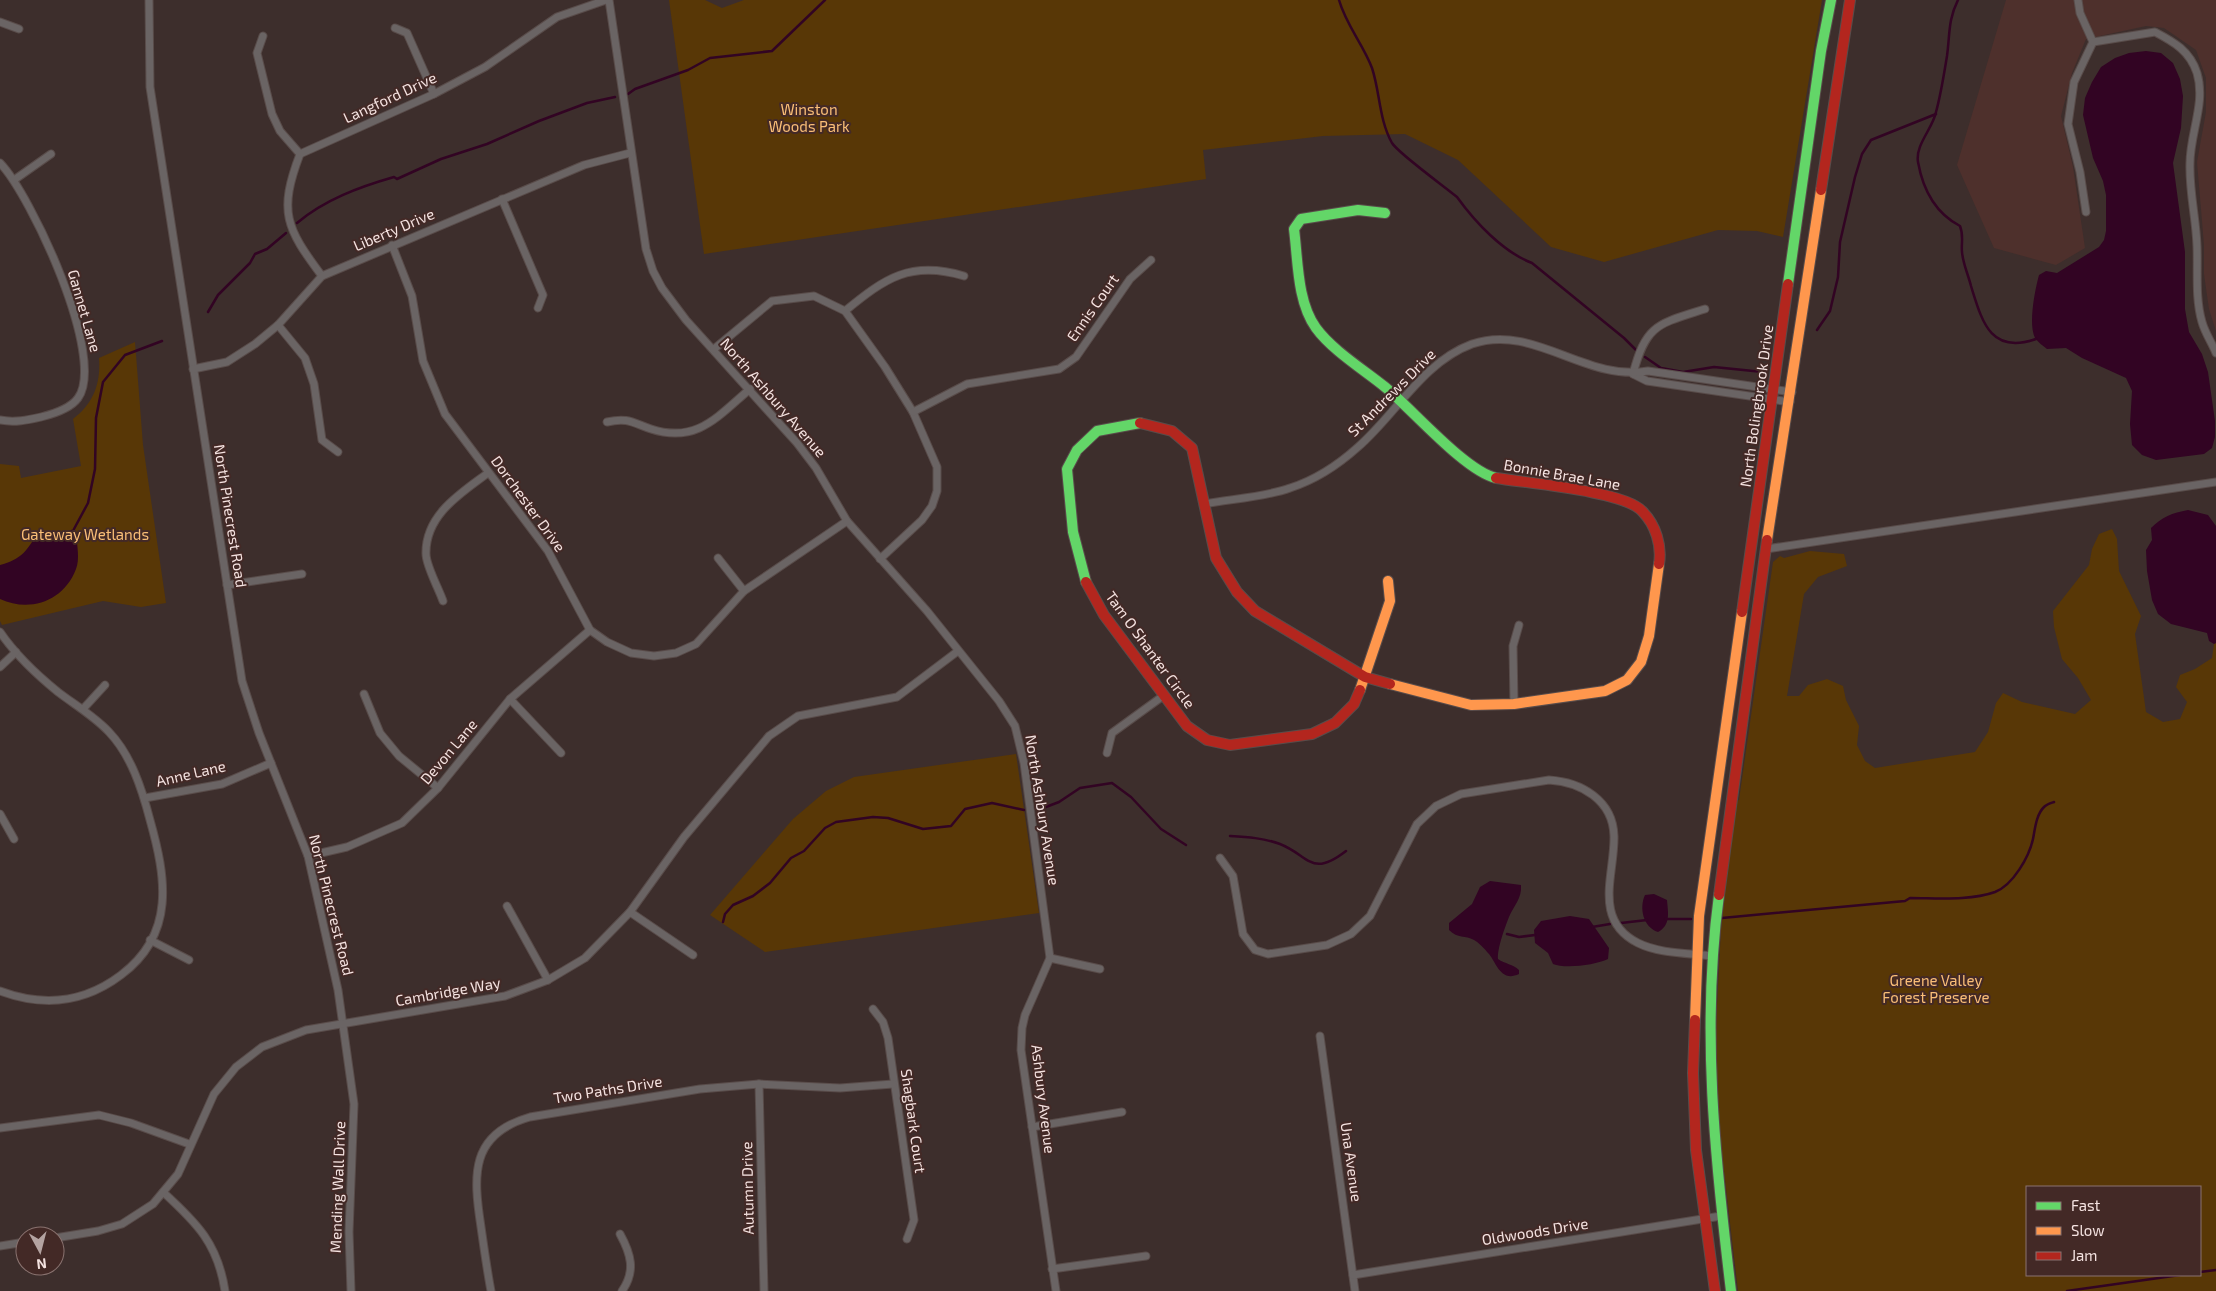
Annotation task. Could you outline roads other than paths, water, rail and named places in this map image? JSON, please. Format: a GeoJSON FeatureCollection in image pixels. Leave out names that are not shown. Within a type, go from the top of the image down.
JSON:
{"type":"FeatureCollection","features":[{"type":"Feature","properties":{"kind":"main road","name":"North Bolingbrook Drive"},"geometry":{"type":"LineString","coordinates":[[1715,1291],[1696,1150],[1693,1074],[1699,916],[1774,395],[1821,51],[1831,0]]}},
{"type":"Feature","properties":{"kind":"main road","name":"North Bolingbrook Drive"},"geometry":{"type":"LineString","coordinates":[[1731,1291],[1721,1216],[1711,1099],[1713,956],[1766,549],[1791,397],[1850,0]]}},
{"type":"Feature","properties":{"kind":"main road","name":"Bonnie Brae Lane"},"geometry":{"type":"LineString","coordinates":[[1204,504],[1216,558],[1237,592],[1255,610],[1365,677],[1422,694],[1471,705],[1514,704],[1605,690],[1627,680],[1641,662],[1649,636],[1660,558],[1658,536],[1642,510],[1620,498],[1493,478],[1469,464],[1386,388],[1355,365],[1316,328],[1304,300],[1294,228],[1302,219],[1358,210],[1386,213]]}},
{"type":"Feature","properties":{"kind":"main road","name":"Tam O Shanter Circle"},"geometry":{"type":"LineString","coordinates":[[1204,504],[1192,448],[1172,431],[1141,423],[1097,431],[1077,450],[1068,470],[1073,532],[1085,581],[1104,615],[1163,696],[1187,726],[1207,740],[1230,745],[1312,734],[1335,723],[1354,704],[1365,677],[1390,601],[1388,580]]}},
{"type":"Feature","properties":{"kind":"street","name":"North Pinecrest Road"},"geometry":{"type":"LineString","coordinates":[[148,0],[150,87],[242,680],[258,733],[308,856],[344,1023],[353,1083]]}},
{"type":"Feature","properties":{"kind":"street","name":"Langford Drive"},"geometry":{"type":"LineString","coordinates":[[300,154],[434,94],[485,67],[557,17],[608,0]]}},
{"type":"Feature","properties":{"kind":"street","name":"North Ashbury Avenue"},"geometry":{"type":"LineString","coordinates":[[608,0],[630,153],[646,249],[653,271],[662,288],[686,320],[750,389],[806,455],[847,522],[893,571],[999,701],[1009,716],[1019,737],[1036,840],[1050,958]]}},
{"type":"Feature","properties":{"kind":"street"},"geometry":{"type":"LineString","coordinates":[[2078,0],[2080,13],[2093,42],[2074,82],[2068,124],[2080,172],[2086,212]]}},
{"type":"Feature","properties":{"kind":"street"},"geometry":{"type":"LineString","coordinates":[[0,22],[19,29]]}},
{"type":"Feature","properties":{"kind":"street"},"geometry":{"type":"LineString","coordinates":[[395,28],[407,34],[434,94]]}},
{"type":"Feature","properties":{"kind":"street"},"geometry":{"type":"LineString","coordinates":[[2093,42],[2155,32],[2188,54],[2197,74],[2200,96],[2198,122],[2190,160],[2190,189],[2197,245],[2199,303],[2202,323],[2216,353]]}},
{"type":"Feature","properties":{"kind":"street"},"geometry":{"type":"LineString","coordinates":[[263,36],[257,53],[272,114],[280,131],[300,154],[290,180],[287,200],[288,222],[300,246],[322,276]]}},
{"type":"Feature","properties":{"kind":"street","name":"Liberty Drive"},"geometry":{"type":"LineString","coordinates":[[193,369],[227,362],[255,344],[278,324],[322,276],[584,165],[630,153]]}},
{"type":"Feature","properties":{"kind":"street"},"geometry":{"type":"LineString","coordinates":[[14,180],[51,154]]}},
{"type":"Feature","properties":{"kind":"street","name":"Gannet Lane"},"geometry":{"type":"LineString","coordinates":[[0,163],[14,180],[43,233],[64,284],[79,331],[86,369],[78,398],[56,413],[27,420],[0,420]]}},
{"type":"Feature","properties":{"kind":"street"},"geometry":{"type":"LineString","coordinates":[[502,199],[543,295],[538,308]]}},
{"type":"Feature","properties":{"kind":"street","name":"Dorchester Drive"},"geometry":{"type":"LineString","coordinates":[[392,245],[412,296],[423,361],[445,414],[548,551],[590,630]]}},
{"type":"Feature","properties":{"kind":"street","name":"Ennis Court"},"geometry":{"type":"LineString","coordinates":[[913,412],[967,384],[1059,369],[1076,357],[1130,279],[1151,260]]}},
{"type":"Feature","properties":{"kind":"street"},"geometry":{"type":"LineString","coordinates":[[845,312],[873,288],[900,274],[940,269],[964,276]]}},
{"type":"Feature","properties":{"kind":"street"},"geometry":{"type":"LineString","coordinates":[[714,350],[772,302],[814,296],[845,312],[885,367],[913,412],[937,467],[937,491],[932,506],[922,520],[880,559]]}},
{"type":"Feature","properties":{"kind":"street"},"geometry":{"type":"LineString","coordinates":[[1633,374],[1644,341],[1655,328],[1676,318],[1705,309]]}},
{"type":"Feature","properties":{"kind":"street"},"geometry":{"type":"LineString","coordinates":[[278,324],[305,358],[314,384],[322,440],[338,452]]}},
{"type":"Feature","properties":{"kind":"street","name":"St Andrews Drive"},"geometry":{"type":"LineString","coordinates":[[1204,504],[1289,489],[1327,471],[1358,447],[1439,362],[1460,349],[1484,341],[1522,341],[1589,366],[1633,374],[1648,371],[1791,397]]}},
{"type":"Feature","properties":{"kind":"street"},"geometry":{"type":"LineString","coordinates":[[607,422],[624,419],[657,431],[683,434],[706,426],[750,389]]}},
{"type":"Feature","properties":{"kind":"street"},"geometry":{"type":"LineString","coordinates":[[443,601],[425,555],[430,527],[453,499],[488,473]]}},
{"type":"Feature","properties":{"kind":"street"},"geometry":{"type":"LineString","coordinates":[[1766,549],[2216,482]]}},
{"type":"Feature","properties":{"kind":"street"},"geometry":{"type":"LineString","coordinates":[[590,630],[631,653],[654,656],[676,653],[696,644],[744,591],[847,522]]}},
{"type":"Feature","properties":{"kind":"street"},"geometry":{"type":"LineString","coordinates":[[718,558],[744,591]]}},
{"type":"Feature","properties":{"kind":"street"},"geometry":{"type":"LineString","coordinates":[[227,585],[302,574]]}},
{"type":"Feature","properties":{"kind":"street"},"geometry":{"type":"LineString","coordinates":[[1514,704],[1513,646],[1519,624]]}},
{"type":"Feature","properties":{"kind":"street","name":"Devon Lane"},"geometry":{"type":"LineString","coordinates":[[308,856],[346,846],[402,823],[438,788],[510,699],[590,630]]}},
{"type":"Feature","properties":{"kind":"street"},"geometry":{"type":"LineString","coordinates":[[0,632],[16,652],[57,691],[83,709],[109,732],[131,765],[145,798],[164,876],[162,908],[158,924],[139,958],[125,973],[110,984],[78,998],[57,1002],[35,1001],[0,991]]}},
{"type":"Feature","properties":{"kind":"street","name":"Cambridge Way"},"geometry":{"type":"LineString","coordinates":[[65,1236],[98,1231],[122,1224],[153,1204],[178,1174],[189,1144],[214,1094],[224,1079],[250,1054],[293,1033],[344,1023],[451,1007],[505,996],[548,980],[585,958],[630,912],[684,837],[769,736],[798,716],[897,697],[958,651]]}},
{"type":"Feature","properties":{"kind":"street"},"geometry":{"type":"LineString","coordinates":[[0,667],[16,652]]}},
{"type":"Feature","properties":{"kind":"street"},"geometry":{"type":"LineString","coordinates":[[83,709],[104,686]]}},
{"type":"Feature","properties":{"kind":"street"},"geometry":{"type":"LineString","coordinates":[[364,694],[380,733],[399,756],[438,788]]}},
{"type":"Feature","properties":{"kind":"street"},"geometry":{"type":"LineString","coordinates":[[1107,753],[1112,733],[1163,696]]}},
{"type":"Feature","properties":{"kind":"street"},"geometry":{"type":"LineString","coordinates":[[510,699],[561,752]]}},
{"type":"Feature","properties":{"kind":"street","name":"Anne Lane"},"geometry":{"type":"LineString","coordinates":[[145,798],[222,784],[271,763]]}},
{"type":"Feature","properties":{"kind":"street"},"geometry":{"type":"LineString","coordinates":[[1220,858],[1233,876],[1243,934],[1255,950],[1268,954],[1327,945],[1350,934],[1370,916],[1418,824],[1436,806],[1461,794],[1549,780],[1563,781],[1584,787],[1596,796],[1611,822],[1614,840],[1608,896],[1612,913],[1622,930],[1632,939],[1645,946],[1713,956]]}},
{"type":"Feature","properties":{"kind":"street"},"geometry":{"type":"LineString","coordinates":[[0,814],[14,839]]}},
{"type":"Feature","properties":{"kind":"street"},"geometry":{"type":"LineString","coordinates":[[507,906],[548,980]]}},
{"type":"Feature","properties":{"kind":"street"},"geometry":{"type":"LineString","coordinates":[[630,912],[693,955]]}},
{"type":"Feature","properties":{"kind":"street"},"geometry":{"type":"LineString","coordinates":[[150,940],[189,960]]}},
{"type":"Feature","properties":{"kind":"street"},"geometry":{"type":"LineString","coordinates":[[1050,958],[1100,969]]}},
{"type":"Feature","properties":{"kind":"street","name":"Ashbury Avenue"},"geometry":{"type":"LineString","coordinates":[[1050,958],[1030,1002],[1022,1028],[1022,1067],[1056,1291]]}},
{"type":"Feature","properties":{"kind":"street","name":"Shagbark Court"},"geometry":{"type":"LineString","coordinates":[[874,1009],[886,1030],[914,1220],[907,1239]]}},
{"type":"Feature","properties":{"kind":"street","name":"Una Avenue"},"geometry":{"type":"LineString","coordinates":[[1320,1036],[1355,1291]]}},
{"type":"Feature","properties":{"kind":"street","name":"Mending Wall Drive"},"geometry":{"type":"LineString","coordinates":[[351,1291],[349,1232],[355,1120],[353,1083]]}},
{"type":"Feature","properties":{"kind":"street","name":"Two Paths Drive"},"geometry":{"type":"LineString","coordinates":[[491,1291],[477,1201],[475,1174],[488,1144],[507,1126],[530,1117],[700,1089],[759,1084],[840,1088],[893,1084]]}},
{"type":"Feature","properties":{"kind":"street","name":"Autumn Drive"},"geometry":{"type":"LineString","coordinates":[[759,1084],[764,1291]]}},
{"type":"Feature","properties":{"kind":"street"},"geometry":{"type":"LineString","coordinates":[[1032,1127],[1122,1112]]}},
{"type":"Feature","properties":{"kind":"street"},"geometry":{"type":"LineString","coordinates":[[0,1128],[99,1114],[132,1123],[189,1144]]}},
{"type":"Feature","properties":{"kind":"street"},"geometry":{"type":"LineString","coordinates":[[164,1192],[192,1218],[205,1235],[219,1263],[224,1291]]}},
{"type":"Feature","properties":{"kind":"street","name":"Oldwoods Drive"},"geometry":{"type":"LineString","coordinates":[[1353,1275],[1721,1216]]}},
{"type":"Feature","properties":{"kind":"street"},"geometry":{"type":"LineString","coordinates":[[620,1234],[631,1262],[630,1274],[622,1291]]}},
{"type":"Feature","properties":{"kind":"street"},"geometry":{"type":"LineString","coordinates":[[0,1246],[15,1244]]}},
{"type":"Feature","properties":{"kind":"street"},"geometry":{"type":"LineString","coordinates":[[1052,1270],[1146,1256]]}},
{"type":"Feature","properties":{"kind":"waterway"},"geometry":{"type":"LineString","coordinates":[[628,94],[635,89],[688,70],[710,58],[772,51],[825,0]]}},
{"type":"Feature","properties":{"kind":"waterway"},"geometry":{"type":"LineString","coordinates":[[1339,0],[1346,18],[1372,68],[1382,115],[1388,134],[1396,148],[1457,197],[1481,226],[1500,244],[1532,263],[1624,338],[1637,351]]}},
{"type":"Feature","properties":{"kind":"waterway"},"geometry":{"type":"LineString","coordinates":[[1958,0],[1951,21],[1938,105],[1919,149],[1918,162],[1920,172],[1927,191],[1937,207],[1951,221],[1960,226],[1964,265],[1979,311],[1990,332],[2008,342],[2020,343],[2036,339]]}},
{"type":"Feature","properties":{"kind":"waterway"},"geometry":{"type":"LineString","coordinates":[[297,223],[330,201],[355,190],[394,177],[397,179],[441,159],[487,144],[539,121],[587,103],[615,97]]}},
{"type":"Feature","properties":{"kind":"waterway"},"geometry":{"type":"LineString","coordinates":[[1817,330],[1830,311],[1838,277],[1840,242],[1862,154],[1871,140],[1936,114]]}},
{"type":"Feature","properties":{"kind":"waterway"},"geometry":{"type":"LineString","coordinates":[[208,312],[218,295],[250,263],[255,254],[267,249],[286,233]]}},
{"type":"Feature","properties":{"kind":"waterway"},"geometry":{"type":"LineString","coordinates":[[74,529],[88,503],[95,469],[96,418],[103,382],[125,355],[162,341]]}},
{"type":"Feature","properties":{"kind":"waterway"},"geometry":{"type":"LineString","coordinates":[[1645,357],[1661,368],[1683,372],[1714,367],[1763,372]]}},
{"type":"Feature","properties":{"kind":"waterway"},"geometry":{"type":"LineString","coordinates":[[1038,810],[1059,802],[1080,788],[1112,783],[1131,797],[1161,829],[1186,845]]}},
{"type":"Feature","properties":{"kind":"waterway"},"geometry":{"type":"LineString","coordinates":[[1722,918],[1905,901],[1910,898],[1975,897],[1995,892],[2008,883],[2019,870],[2031,846],[2036,822],[2041,810],[2054,802]]}},
{"type":"Feature","properties":{"kind":"waterway"},"geometry":{"type":"LineString","coordinates":[[723,922],[725,914],[733,905],[753,896],[770,883],[791,858],[804,851],[825,828],[836,822],[873,817],[888,818],[923,829],[951,826],[965,809],[992,803],[1024,810]]}},
{"type":"Feature","properties":{"kind":"waterway"},"geometry":{"type":"LineString","coordinates":[[1230,836],[1274,842],[1318,864],[1334,859],[1346,851]]}},
{"type":"Feature","properties":{"kind":"waterway"},"geometry":{"type":"LineString","coordinates":[[1665,919],[1691,919]]}},
{"type":"Feature","properties":{"kind":"waterway"},"geometry":{"type":"LineString","coordinates":[[1621,923],[1647,920]]}},
{"type":"Feature","properties":{"kind":"waterway"},"geometry":{"type":"LineString","coordinates":[[1592,927],[1610,924]]}},
{"type":"Feature","properties":{"kind":"waterway"},"geometry":{"type":"LineString","coordinates":[[1507,934],[1519,937],[1535,935]]}},
{"type":"Feature","properties":{"kind":"waterway"},"geometry":{"type":"LineString","coordinates":[[2201,1272],[2216,1270]]}},
{"type":"Feature","properties":{"kind":"waterway"},"geometry":{"type":"LineString","coordinates":[[2067,1291],[2173,1276]]}},
{"type":"Feature","properties":{"kind":"park label","name":"Winston Woods Park"},"geometry":{"type":"Point","coordinates":[809,118]}},
{"type":"Feature","properties":{"kind":"park label","name":"Gateway Wetlands"},"geometry":{"type":"Point","coordinates":[85,535]}},
{"type":"Feature","properties":{"kind":"park label","name":"Greene Valley Forest Preserve"},"geometry":{"type":"Point","coordinates":[1936,990]}}]}
